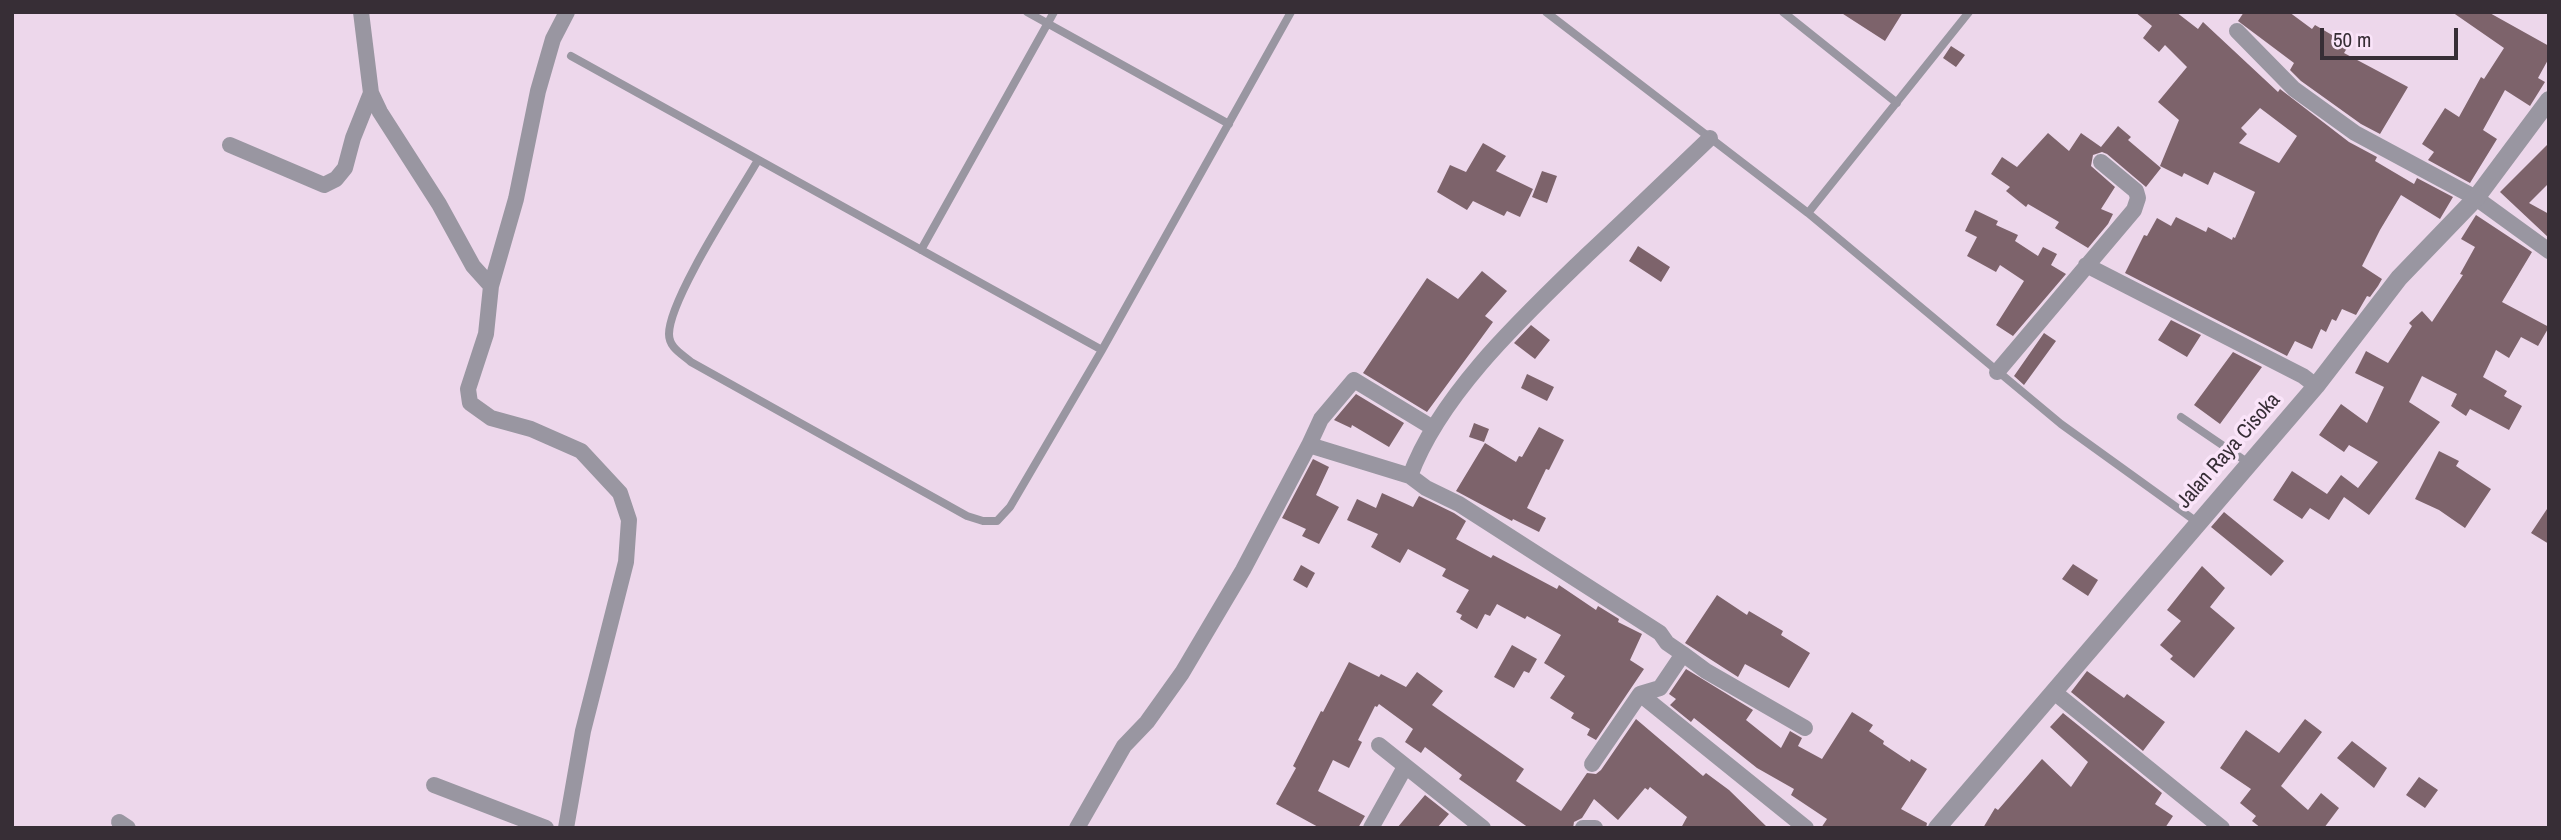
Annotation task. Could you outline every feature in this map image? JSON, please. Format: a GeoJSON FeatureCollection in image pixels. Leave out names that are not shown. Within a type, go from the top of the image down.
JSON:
{"type":"FeatureCollection","features":[{"type":"Feature","properties":{"kind":"street"},"geometry":{"type":"LineString","coordinates":[[361,12],[371,93],[380,112],[439,204],[473,266],[491,286]]}},
{"type":"Feature","properties":{"kind":"street"},"geometry":{"type":"LineString","coordinates":[[566,828],[583,731],[626,562],[629,520],[620,493],[581,452],[531,429],[491,418],[470,403],[468,389],[486,334],[491,286],[516,199],[538,91],[552,39],[567,12]]}},
{"type":"Feature","properties":{"kind":"street"},"geometry":{"type":"LineString","coordinates":[[2237,31],[2294,89],[2355,133],[2476,198],[2549,251]]}},
{"type":"Feature","properties":{"kind":"street"},"geometry":{"type":"LineString","coordinates":[[230,145],[324,185],[336,180],[345,168],[353,138],[371,93]]}},
{"type":"Feature","properties":{"kind":"street","name":"Jalan Raya Cisoka"},"geometry":{"type":"LineString","coordinates":[[1937,828],[2316,386],[2399,278],[2476,198],[2549,100]]}},
{"type":"Feature","properties":{"kind":"street"},"geometry":{"type":"LineString","coordinates":[[1410,476],[1419,452],[1433,428],[1472,375],[1535,305],[1710,138]]}},
{"type":"Feature","properties":{"kind":"street"},"geometry":{"type":"LineString","coordinates":[[1997,372],[2134,210],[2138,198],[2136,191],[2101,162]]}},
{"type":"Feature","properties":{"kind":"street"},"geometry":{"type":"LineString","coordinates":[[2086,265],[2213,328],[2316,386]]}},
{"type":"Feature","properties":{"kind":"street"},"geometry":{"type":"LineString","coordinates":[[1077,828],[1124,746],[1147,722],[1182,673],[1243,569],[1321,419],[1354,380],[1433,428]]}},
{"type":"Feature","properties":{"kind":"street"},"geometry":{"type":"LineString","coordinates":[[1309,445],[1410,476],[1660,633],[1667,643],[1706,671],[1805,728]]}},
{"type":"Feature","properties":{"kind":"street"},"geometry":{"type":"LineString","coordinates":[[1592,764],[1640,694],[1660,688],[1683,654]]}},
{"type":"Feature","properties":{"kind":"street"},"geometry":{"type":"LineString","coordinates":[[2054,692],[2222,828]]}},
{"type":"Feature","properties":{"kind":"street"},"geometry":{"type":"LineString","coordinates":[[1640,694],[1807,828]]}},
{"type":"Feature","properties":{"kind":"street"},"geometry":{"type":"LineString","coordinates":[[1379,745],[1483,828]]}},
{"type":"Feature","properties":{"kind":"street"},"geometry":{"type":"LineString","coordinates":[[1371,828],[1405,767]]}},
{"type":"Feature","properties":{"kind":"street"},"geometry":{"type":"LineString","coordinates":[[434,785],[546,828]]}},
{"type":"Feature","properties":{"kind":"street"},"geometry":{"type":"LineString","coordinates":[[1583,828],[1595,828]]}},
{"type":"Feature","properties":{"kind":"lane"},"geometry":{"type":"LineString","coordinates":[[1027,12],[1228,124]]}},
{"type":"Feature","properties":{"kind":"lane"},"geometry":{"type":"LineString","coordinates":[[921,250],[1054,12]]}},
{"type":"Feature","properties":{"kind":"lane"},"geometry":{"type":"LineString","coordinates":[[758,160],[685,287],[672,317],[669,335],[671,346],[691,362],[955,510],[983,521],[997,521],[1010,507],[1102,350],[1291,12]]}},
{"type":"Feature","properties":{"kind":"lane"},"geometry":{"type":"LineString","coordinates":[[1546,12],[1808,213],[2061,424],[2197,522]]}},
{"type":"Feature","properties":{"kind":"lane"},"geometry":{"type":"LineString","coordinates":[[1783,12],[1897,103]]}},
{"type":"Feature","properties":{"kind":"lane"},"geometry":{"type":"LineString","coordinates":[[1808,213],[1969,12]]}},
{"type":"Feature","properties":{"kind":"lane"},"geometry":{"type":"LineString","coordinates":[[571,56],[1102,350]]}},
{"type":"Feature","properties":{"kind":"lane"},"geometry":{"type":"LineString","coordinates":[[2181,417],[2250,464]]}},
{"type":"Feature","properties":{"kind":"building"},"geometry":{"type":"Polygon","coordinates":[[[1840,12],[1903,12],[1885,41],[1840,12]]]}},
{"type":"Feature","properties":{"kind":"building"},"geometry":{"type":"Polygon","coordinates":[[[2135,12],[2176,12],[2198,29],[2203,22],[2278,92],[2280,89],[2349,142],[2377,157],[2375,161],[2414,184],[2417,178],[2453,197],[2440,219],[2401,195],[2362,266],[2382,279],[2378,286],[2370,297],[2367,296],[2356,315],[2342,309],[2336,321],[2332,319],[2326,332],[2321,329],[2312,349],[2295,341],[2287,356],[2125,273],[2144,235],[2147,236],[2157,218],[2171,226],[2176,217],[2206,232],[2208,227],[2232,240],[2255,192],[2214,172],[2208,185],[2184,173],[2182,177],[2160,166],[2179,120],[2158,102],[2187,67],[2165,45],[2159,52],[2143,38],[2152,26],[2135,12]],[[2260,108],[2241,128],[2247,134],[2239,143],[2279,163],[2297,136],[2260,108]]]}},
{"type":"Feature","properties":{"kind":"building"},"geometry":{"type":"Polygon","coordinates":[[[2244,12],[2289,12],[2312,29],[2315,25],[2349,45],[2344,53],[2408,87],[2380,134],[2361,124],[2301,81],[2290,70],[2294,63],[2238,21],[2244,12]]]}},
{"type":"Feature","properties":{"kind":"building"},"geometry":{"type":"Polygon","coordinates":[[[2452,12],[2488,12],[2549,46],[2549,58],[2538,78],[2545,82],[2530,106],[2505,90],[2483,130],[2497,139],[2470,183],[2428,160],[2434,152],[2422,144],[2445,108],[2459,117],[2481,77],[2484,79],[2504,48],[2452,12]]]}},
{"type":"Feature","properties":{"kind":"building"},"geometry":{"type":"Polygon","coordinates":[[[1951,46],[1965,55],[1956,67],[1943,58],[1951,46]]]}},
{"type":"Feature","properties":{"kind":"building"},"geometry":{"type":"Polygon","coordinates":[[[2118,126],[2131,137],[2128,140],[2161,168],[2146,187],[2107,154],[2102,152],[2093,155],[2091,166],[2115,187],[2101,209],[2113,214],[2088,248],[2055,228],[2059,222],[2028,204],[2026,207],[2006,191],[2010,187],[1991,174],[2002,157],[2017,167],[2048,133],[2069,151],[2081,133],[2101,147],[2118,126]]]}},
{"type":"Feature","properties":{"kind":"building"},"geometry":{"type":"Polygon","coordinates":[[[1483,143],[1506,156],[1496,171],[1533,189],[1520,217],[1507,211],[1504,216],[1473,201],[1467,210],[1437,192],[1450,165],[1466,172],[1483,143]]]}},
{"type":"Feature","properties":{"kind":"building"},"geometry":{"type":"Polygon","coordinates":[[[2549,143],[2549,183],[2529,203],[2549,214],[2549,238],[2500,192],[2549,143]]]}},
{"type":"Feature","properties":{"kind":"building"},"geometry":{"type":"Polygon","coordinates":[[[1542,171],[1557,176],[1547,203],[1532,197],[1542,171]]]}},
{"type":"Feature","properties":{"kind":"building"},"geometry":{"type":"Polygon","coordinates":[[[1975,210],[1998,221],[1996,225],[2018,235],[2015,241],[2038,256],[2043,247],[2057,254],[2051,265],[2066,274],[2013,336],[1996,325],[2024,281],[2000,265],[1996,272],[1967,256],[1977,237],[1965,231],[1975,210]]]}},
{"type":"Feature","properties":{"kind":"building"},"geometry":{"type":"Polygon","coordinates":[[[2476,215],[2532,252],[2502,302],[2549,327],[2538,346],[2521,337],[2509,358],[2496,350],[2483,377],[2507,391],[2504,396],[2522,406],[2509,430],[2470,409],[2466,416],[2451,406],[2457,394],[2422,376],[2409,402],[2440,422],[2369,515],[2344,497],[2329,520],[2310,508],[2302,519],[2273,500],[2292,471],[2327,494],[2341,475],[2358,488],[2378,462],[2349,445],[2344,452],[2319,435],[2341,404],[2367,423],[2384,387],[2355,373],[2366,351],[2388,363],[2412,326],[2409,323],[2422,311],[2432,322],[2463,275],[2460,274],[2475,247],[2461,239],[2476,215]]]}},
{"type":"Feature","properties":{"kind":"building"},"geometry":{"type":"Polygon","coordinates":[[[1638,246],[1670,267],[1661,282],[1629,261],[1638,246]]]}},
{"type":"Feature","properties":{"kind":"building"},"geometry":{"type":"Polygon","coordinates":[[[1482,271],[1507,291],[1485,316],[1493,322],[1427,412],[1363,373],[1427,278],[1458,299],[1482,271]]]}},
{"type":"Feature","properties":{"kind":"building"},"geometry":{"type":"Polygon","coordinates":[[[2171,320],[2201,335],[2187,357],[2158,340],[2171,320]]]}},
{"type":"Feature","properties":{"kind":"building"},"geometry":{"type":"Polygon","coordinates":[[[1531,325],[1550,340],[1535,359],[1514,343],[1531,325]]]}},
{"type":"Feature","properties":{"kind":"building"},"geometry":{"type":"Polygon","coordinates":[[[2044,333],[2056,341],[2024,385],[2014,376],[2044,333]]]}},
{"type":"Feature","properties":{"kind":"building"},"geometry":{"type":"Polygon","coordinates":[[[2233,352],[2262,367],[2220,424],[2194,405],[2233,352]]]}},
{"type":"Feature","properties":{"kind":"building"},"geometry":{"type":"Polygon","coordinates":[[[1527,374],[1554,387],[1547,401],[1521,388],[1527,374]]]}},
{"type":"Feature","properties":{"kind":"building"},"geometry":{"type":"Polygon","coordinates":[[[1356,394],[1404,423],[1389,447],[1352,425],[1351,428],[1334,420],[1356,394]]]}},
{"type":"Feature","properties":{"kind":"building"},"geometry":{"type":"Polygon","coordinates":[[[1474,423],[1489,429],[1484,442],[1469,437],[1474,423]]]}},
{"type":"Feature","properties":{"kind":"building"},"geometry":{"type":"Polygon","coordinates":[[[1539,427],[1564,440],[1527,508],[1546,518],[1539,532],[1456,491],[1485,443],[1516,462],[1519,456],[1522,457],[1539,427]]]}},
{"type":"Feature","properties":{"kind":"building"},"geometry":{"type":"Polygon","coordinates":[[[2439,451],[2459,461],[2456,466],[2491,489],[2465,528],[2439,510],[2415,499],[2439,451]]]}},
{"type":"Feature","properties":{"kind":"building"},"geometry":{"type":"Polygon","coordinates":[[[1313,459],[1329,467],[1316,495],[1339,507],[1319,544],[1302,536],[1306,529],[1282,518],[1313,459]]]}},
{"type":"Feature","properties":{"kind":"building"},"geometry":{"type":"Polygon","coordinates":[[[1382,493],[1413,507],[1419,496],[1454,513],[1466,521],[1456,539],[1557,589],[1559,585],[1596,610],[1598,606],[1619,619],[1618,622],[1642,634],[1630,660],[1644,669],[1596,740],[1587,735],[1590,729],[1571,718],[1574,713],[1550,698],[1565,676],[1544,663],[1561,635],[1527,616],[1525,619],[1497,604],[1490,616],[1485,614],[1477,629],[1460,619],[1462,615],[1456,612],[1469,590],[1442,576],[1446,569],[1408,549],[1400,563],[1371,547],[1378,534],[1347,520],[1357,499],[1376,508],[1382,493]]]}},
{"type":"Feature","properties":{"kind":"building"},"geometry":{"type":"Polygon","coordinates":[[[2549,506],[2549,544],[2531,533],[2549,506]]]}},
{"type":"Feature","properties":{"kind":"building"},"geometry":{"type":"Polygon","coordinates":[[[2224,512],[2284,561],[2271,576],[2211,527],[2224,512]]]}},
{"type":"Feature","properties":{"kind":"building"},"geometry":{"type":"Polygon","coordinates":[[[2073,564],[2098,580],[2088,596],[2062,579],[2073,564]]]}},
{"type":"Feature","properties":{"kind":"building"},"geometry":{"type":"Polygon","coordinates":[[[1301,565],[1315,573],[1307,588],[1293,580],[1301,565]]]}},
{"type":"Feature","properties":{"kind":"building"},"geometry":{"type":"Polygon","coordinates":[[[2202,566],[2225,588],[2210,607],[2235,628],[2194,678],[2170,659],[2173,656],[2160,645],[2181,621],[2167,610],[2202,566]]]}},
{"type":"Feature","properties":{"kind":"building"},"geometry":{"type":"Polygon","coordinates":[[[1717,595],[1747,615],[1749,611],[1783,631],[1781,635],[1810,653],[1789,688],[1745,664],[1738,677],[1685,643],[1717,595]]]}},
{"type":"Feature","properties":{"kind":"building"},"geometry":{"type":"Polygon","coordinates":[[[1512,645],[1537,659],[1529,673],[1524,671],[1514,688],[1494,677],[1512,645]]]}},
{"type":"Feature","properties":{"kind":"building"},"geometry":{"type":"Polygon","coordinates":[[[1349,662],[1406,687],[1417,672],[1443,691],[1432,705],[1524,769],[1516,781],[1561,811],[1587,773],[1596,774],[1601,770],[1636,719],[1703,776],[1706,773],[1729,790],[1768,828],[1681,828],[1687,817],[1650,787],[1648,790],[1645,788],[1618,820],[1594,799],[1582,818],[1574,822],[1573,828],[1529,828],[1459,779],[1462,775],[1425,747],[1421,753],[1405,742],[1413,729],[1379,704],[1375,706],[1358,740],[1362,742],[1349,768],[1333,760],[1318,791],[1365,816],[1358,828],[1320,828],[1276,804],[1296,768],[1293,766],[1321,711],[1323,712],[1349,662]]]}},
{"type":"Feature","properties":{"kind":"building"},"geometry":{"type":"Polygon","coordinates":[[[1686,669],[1753,710],[1746,720],[1781,748],[1790,731],[1802,738],[1798,746],[1822,759],[1852,712],[1873,725],[1869,731],[1884,741],[1883,744],[1910,762],[1911,759],[1927,769],[1901,809],[1927,823],[1926,828],[1821,828],[1827,819],[1791,795],[1794,789],[1757,768],[1694,718],[1691,722],[1670,705],[1676,699],[1669,694],[1686,669]]]}},
{"type":"Feature","properties":{"kind":"building"},"geometry":{"type":"Polygon","coordinates":[[[2087,671],[2124,698],[2127,694],[2165,722],[2143,751],[2071,692],[2087,671]]]}},
{"type":"Feature","properties":{"kind":"building"},"geometry":{"type":"Polygon","coordinates":[[[2063,713],[2162,793],[2155,804],[2173,816],[2165,828],[1983,828],[1995,808],[1998,810],[2042,759],[2071,787],[2088,762],[2050,727],[2063,713]]]}},
{"type":"Feature","properties":{"kind":"building"},"geometry":{"type":"Polygon","coordinates":[[[2305,719],[2322,732],[2281,786],[2308,810],[2321,793],[2339,808],[2324,828],[2261,828],[2252,821],[2256,816],[2240,803],[2251,789],[2220,768],[2246,730],[2279,753],[2305,719]]]}},
{"type":"Feature","properties":{"kind":"building"},"geometry":{"type":"Polygon","coordinates":[[[2352,741],[2387,768],[2374,788],[2337,758],[2352,741]]]}},
{"type":"Feature","properties":{"kind":"building"},"geometry":{"type":"Polygon","coordinates":[[[2419,777],[2438,790],[2425,808],[2406,795],[2419,777]]]}},
{"type":"Feature","properties":{"kind":"building"},"geometry":{"type":"Polygon","coordinates":[[[1425,795],[1449,814],[1437,828],[1397,828],[1425,795]]]}}]}
